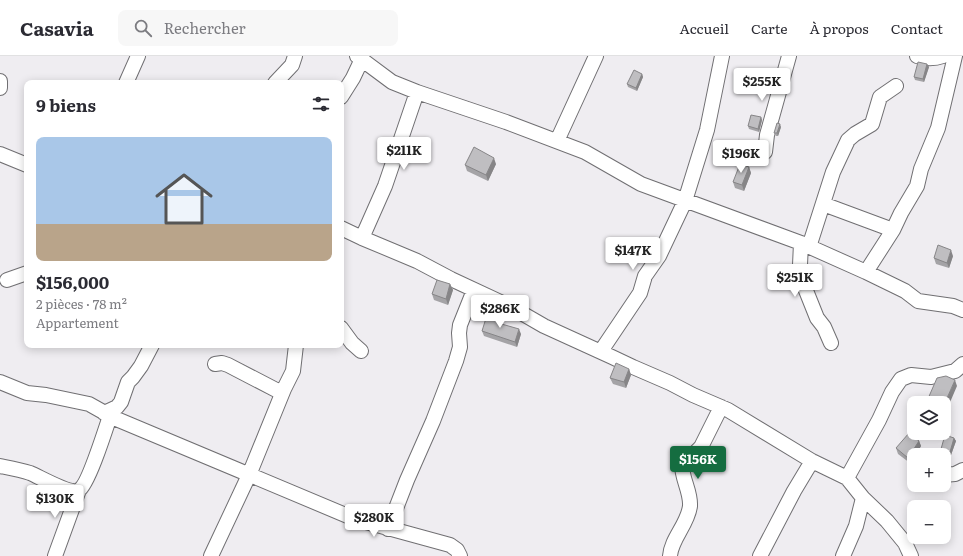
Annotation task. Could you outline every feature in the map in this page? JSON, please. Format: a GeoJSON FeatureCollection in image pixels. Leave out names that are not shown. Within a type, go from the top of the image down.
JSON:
{"type":"FeatureCollection","features":[{"type":"Feature","properties":{"kind":"street"},"geometry":{"type":"LineString","coordinates":[[127,80],[138,56]]}},
{"type":"Feature","properties":{"kind":"street"},"geometry":{"type":"LineString","coordinates":[[278,80],[292,65],[296,56]]}},
{"type":"Feature","properties":{"kind":"street"},"geometry":{"type":"LineString","coordinates":[[557,141],[596,56]]}},
{"type":"Feature","properties":{"kind":"street"},"geometry":{"type":"LineString","coordinates":[[601,352],[640,293],[645,276],[659,256],[685,201],[708,130],[722,56]]}},
{"type":"Feature","properties":{"kind":"street"},"geometry":{"type":"LineString","coordinates":[[765,152],[767,135],[789,56]]}},
{"type":"Feature","properties":{"kind":"street"},"geometry":{"type":"LineString","coordinates":[[917,56],[929,58],[943,56]]}},
{"type":"Feature","properties":{"kind":"street"},"geometry":{"type":"LineString","coordinates":[[866,272],[893,230],[917,186],[921,169],[938,128],[955,56]]}},
{"type":"Feature","properties":{"kind":"street"},"geometry":{"type":"LineString","coordinates":[[344,92],[353,78],[359,57],[392,82],[506,122],[585,152],[641,184],[805,245],[905,291],[918,301],[953,306],[963,310]]}},
{"type":"Feature","properties":{"kind":"street"},"geometry":{"type":"LineString","coordinates":[[0,81],[0,88]]}},
{"type":"Feature","properties":{"kind":"street"},"geometry":{"type":"LineString","coordinates":[[831,342],[824,327],[817,318],[806,288],[800,265],[805,245],[824,204],[833,172],[848,140],[872,124],[880,97],[896,86]]}},
{"type":"Feature","properties":{"kind":"street"},"geometry":{"type":"LineString","coordinates":[[362,238],[386,186],[417,92]]}},
{"type":"Feature","properties":{"kind":"street"},"geometry":{"type":"LineString","coordinates":[[0,154],[24,164]]}},
{"type":"Feature","properties":{"kind":"street"},"geometry":{"type":"LineString","coordinates":[[824,204],[893,230]]}},
{"type":"Feature","properties":{"kind":"street"},"geometry":{"type":"LineString","coordinates":[[344,229],[417,261],[511,307],[544,326],[721,407],[812,461],[847,478],[863,498],[887,521],[905,543],[911,556]]}},
{"type":"Feature","properties":{"kind":"street"},"geometry":{"type":"LineString","coordinates":[[7,280],[24,274]]}},
{"type":"Feature","properties":{"kind":"street"},"geometry":{"type":"LineString","coordinates":[[388,529],[456,361],[460,347],[460,325],[474,290]]}},
{"type":"Feature","properties":{"kind":"street"},"geometry":{"type":"LineString","coordinates":[[344,332],[360,351]]}},
{"type":"Feature","properties":{"kind":"street"},"geometry":{"type":"LineString","coordinates":[[54,556],[79,490],[89,475],[111,414],[121,402],[126,392],[128,382],[141,366],[150,348]]}},
{"type":"Feature","properties":{"kind":"street"},"geometry":{"type":"LineString","coordinates":[[212,556],[249,475],[282,393],[293,371],[296,348]]}},
{"type":"Feature","properties":{"kind":"street"},"geometry":{"type":"LineString","coordinates":[[215,364],[222,363],[228,365],[282,393]]}},
{"type":"Feature","properties":{"kind":"street"},"geometry":{"type":"LineString","coordinates":[[847,478],[879,420],[892,392],[901,379],[911,375],[931,377],[955,371],[963,364]]}},
{"type":"Feature","properties":{"kind":"street"},"geometry":{"type":"LineString","coordinates":[[0,382],[27,393],[46,395],[89,404],[249,475],[355,519],[450,545],[457,550],[460,556]]}},
{"type":"Feature","properties":{"kind":"street"},"geometry":{"type":"LineString","coordinates":[[670,556],[680,530],[686,520],[690,505],[689,494],[681,470],[682,463],[701,447],[721,407]]}},
{"type":"Feature","properties":{"kind":"street"},"geometry":{"type":"LineString","coordinates":[[760,556],[794,491],[812,461]]}},
{"type":"Feature","properties":{"kind":"street"},"geometry":{"type":"LineString","coordinates":[[0,466],[30,473],[55,485],[70,490],[79,490]]}},
{"type":"Feature","properties":{"kind":"street"},"geometry":{"type":"LineString","coordinates":[[951,474],[963,470]]}},
{"type":"Feature","properties":{"kind":"street"},"geometry":{"type":"LineString","coordinates":[[843,556],[856,526],[863,498]]}},
{"type":"Feature","properties":{"kind":"building"},"geometry":{"type":"Polygon","coordinates":[[[918,62],[927,64],[923,79],[914,77],[918,62]]]}},
{"type":"Feature","properties":{"kind":"building"},"geometry":{"type":"Polygon","coordinates":[[[634,70],[642,74],[636,88],[627,84],[634,70]]]}},
{"type":"Feature","properties":{"kind":"building"},"geometry":{"type":"Polygon","coordinates":[[[751,115],[761,117],[758,129],[748,126],[751,115]]]}},
{"type":"Feature","properties":{"kind":"building"},"geometry":{"type":"Polygon","coordinates":[[[777,123],[780,124],[777,133],[774,133],[777,123]]]}},
{"type":"Feature","properties":{"kind":"building"},"geometry":{"type":"Polygon","coordinates":[[[474,147],[494,158],[486,175],[465,165],[474,147]]]}},
{"type":"Feature","properties":{"kind":"building"},"geometry":{"type":"Polygon","coordinates":[[[740,164],[749,167],[742,185],[733,182],[740,164]]]}},
{"type":"Feature","properties":{"kind":"building"},"geometry":{"type":"Polygon","coordinates":[[[938,245],[951,250],[947,263],[934,258],[938,245]]]}},
{"type":"Feature","properties":{"kind":"building"},"geometry":{"type":"Polygon","coordinates":[[[437,280],[450,284],[446,299],[432,294],[437,280]]]}},
{"type":"Feature","properties":{"kind":"building"},"geometry":{"type":"Polygon","coordinates":[[[487,315],[500,320],[498,323],[519,329],[515,342],[482,331],[487,315]]]}},
{"type":"Feature","properties":{"kind":"building"},"geometry":{"type":"Polygon","coordinates":[[[616,363],[629,369],[624,382],[610,378],[616,363]]]}},
{"type":"Feature","properties":{"kind":"building"},"geometry":{"type":"Polygon","coordinates":[[[946,376],[955,380],[948,396],[929,396],[937,378],[946,376]]]}},
{"type":"Feature","properties":{"kind":"building"},"geometry":{"type":"Polygon","coordinates":[[[907,435],[907,440],[919,441],[914,448],[907,448],[907,457],[896,448],[907,435]]]}},
{"type":"Feature","properties":{"kind":"building"},"geometry":{"type":"Polygon","coordinates":[[[951,437],[954,438],[951,448],[941,448],[944,440],[951,440],[951,437]]]}}]}
